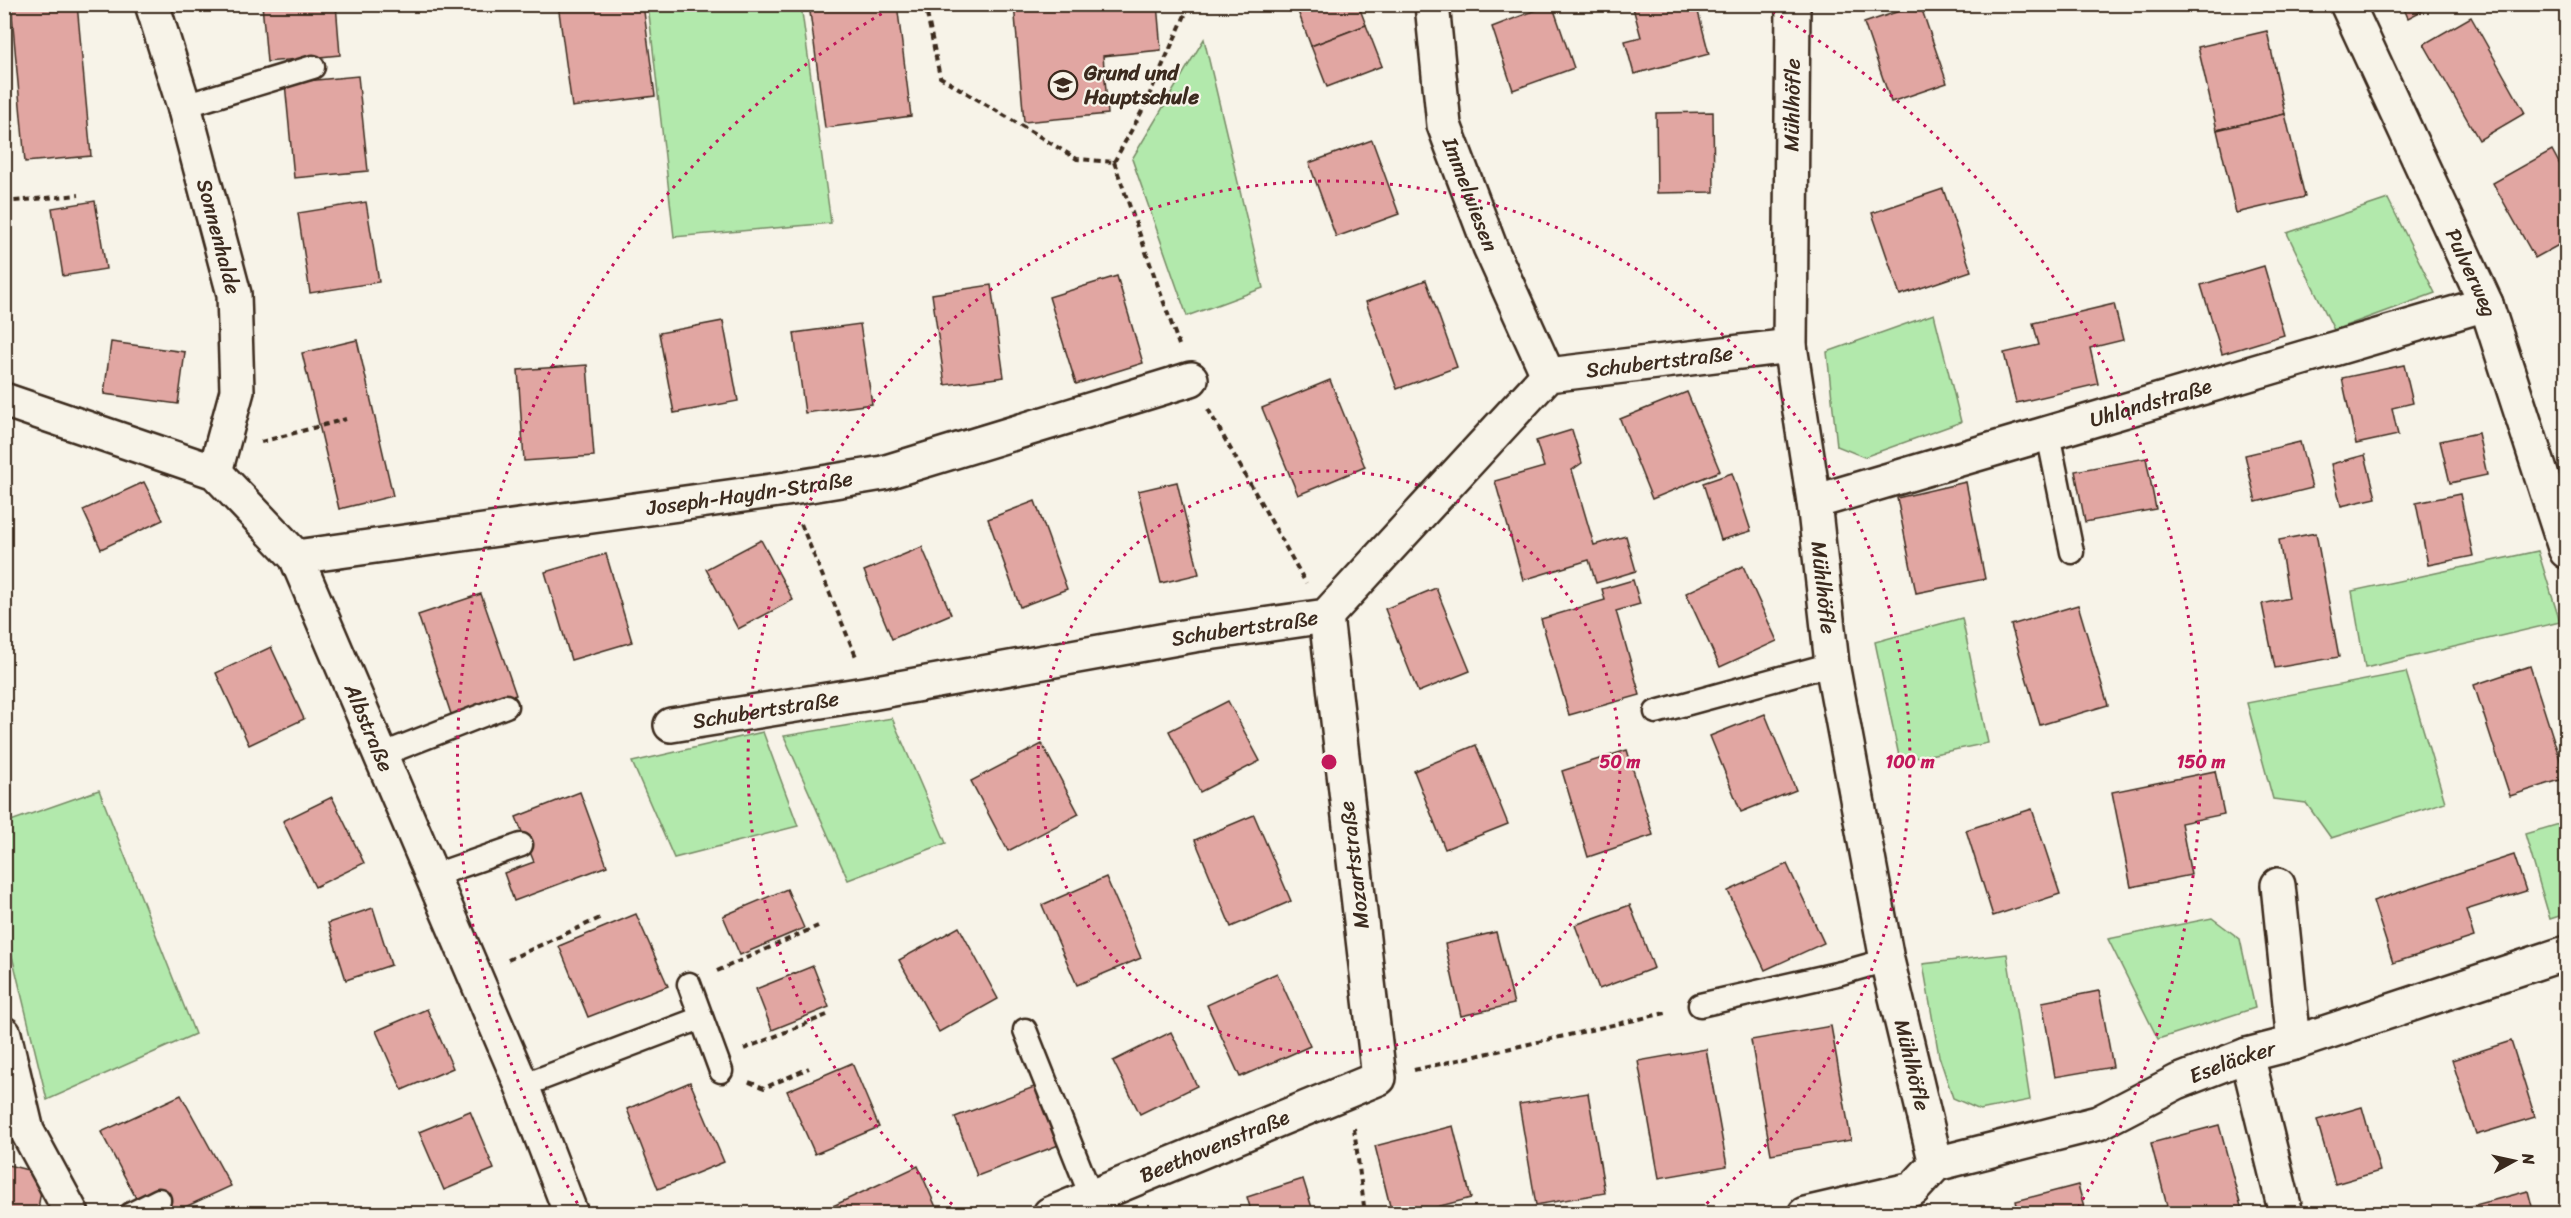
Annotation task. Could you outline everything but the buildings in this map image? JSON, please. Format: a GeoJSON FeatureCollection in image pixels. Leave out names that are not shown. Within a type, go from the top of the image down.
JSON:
{"type":"FeatureCollection","features":[{"type":"Feature","properties":{"kind":"street","name":"Sonnenhalde"},"geometry":{"type":"LineString","coordinates":[[152,4],[184,106],[234,294],[237,391],[218,463]]}},
{"type":"Feature","properties":{"kind":"street","name":"Immelwiesen"},"geometry":{"type":"LineString","coordinates":[[1432,4],[1444,125],[1490,247],[1548,375]]}},
{"type":"Feature","properties":{"kind":"street","name":"Mühlhöfle"},"geometry":{"type":"LineString","coordinates":[[1793,4],[1790,346],[1814,502],[1832,664],[1887,960],[1936,1164]]}},
{"type":"Feature","properties":{"kind":"street","name":"Pulverweg"},"geometry":{"type":"LineString","coordinates":[[2347,4],[2486,304],[2566,551]]}},
{"type":"Feature","properties":{"kind":"street","name":"Uhlandstraße"},"geometry":{"type":"LineString","coordinates":[[1814,502],[2486,304]]}},
{"type":"Feature","properties":{"kind":"street","name":"Schubertstraße"},"geometry":{"type":"LineString","coordinates":[[671,725],[871,693],[1194,635],[1326,616],[1548,375],[1790,346]]}},
{"type":"Feature","properties":{"kind":"street","name":"Joseph-Haydn-Straße"},"geometry":{"type":"LineString","coordinates":[[296,557],[786,489],[883,473],[1191,379]]}},
{"type":"Feature","properties":{"kind":"street","name":"Albstraße"},"geometry":{"type":"LineString","coordinates":[[4,400],[218,463],[296,557],[522,1086],[571,1214]]}},
{"type":"Feature","properties":{"kind":"street","name":"Mozartstraße"},"geometry":{"type":"LineString","coordinates":[[1326,616],[1379,1078]]}},
{"type":"Feature","properties":{"kind":"street"},"geometry":{"type":"LineString","coordinates":[[2278,885],[2294,1043]]}},
{"type":"Feature","properties":{"kind":"street","name":"Eseläcker"},"geometry":{"type":"LineString","coordinates":[[1936,1164],[2098,1123],[2177,1082],[2247,1055],[2294,1043],[2566,953]]}},
{"type":"Feature","properties":{"kind":"street"},"geometry":{"type":"LineString","coordinates":[[4,1034],[27,1131],[72,1214]]}},
{"type":"Feature","properties":{"kind":"street"},"geometry":{"type":"LineString","coordinates":[[2247,1055],[2286,1214]]}},
{"type":"Feature","properties":{"kind":"street","name":"Beethovenstraße"},"geometry":{"type":"LineString","coordinates":[[1050,1214],[1379,1078]]}},
{"type":"Feature","properties":{"kind":"street"},"geometry":{"type":"LineString","coordinates":[[1805,1214],[1913,1189],[1936,1164]]}},
{"type":"Feature","properties":{"kind":"lane"},"geometry":{"type":"LineString","coordinates":[[184,106],[313,67]]}},
{"type":"Feature","properties":{"kind":"lane"},"geometry":{"type":"LineString","coordinates":[[2048,434],[2072,552]]}},
{"type":"Feature","properties":{"kind":"lane"},"geometry":{"type":"LineString","coordinates":[[1656,712],[1832,664]]}},
{"type":"Feature","properties":{"kind":"lane"},"geometry":{"type":"LineString","coordinates":[[381,755],[506,706]]}},
{"type":"Feature","properties":{"kind":"lane"},"geometry":{"type":"LineString","coordinates":[[432,876],[521,845]]}},
{"type":"Feature","properties":{"kind":"lane"},"geometry":{"type":"LineString","coordinates":[[1700,1005],[1841,973],[1887,960]]}},
{"type":"Feature","properties":{"kind":"lane"},"geometry":{"type":"LineString","coordinates":[[689,984],[719,1066]]}},
{"type":"Feature","properties":{"kind":"lane"},"geometry":{"type":"LineString","coordinates":[[522,1086],[701,1018]]}},
{"type":"Feature","properties":{"kind":"lane"},"geometry":{"type":"LineString","coordinates":[[1025,1030],[1090,1196]]}},
{"type":"Feature","properties":{"kind":"lane"},"geometry":{"type":"LineString","coordinates":[[131,1214],[159,1200]]}},
{"type":"Feature","properties":{"kind":"path"},"geometry":{"type":"LineString","coordinates":[[925,4],[940,77],[1077,159],[1114,162],[1142,111],[1190,4]]}},
{"type":"Feature","properties":{"kind":"path"},"geometry":{"type":"LineString","coordinates":[[4,202],[79,195]]}},
{"type":"Feature","properties":{"kind":"path"},"geometry":{"type":"LineString","coordinates":[[218,463],[346,418]]}},
{"type":"Feature","properties":{"kind":"path"},"geometry":{"type":"LineString","coordinates":[[786,489],[871,693]]}},
{"type":"Feature","properties":{"kind":"path"},"geometry":{"type":"LineString","coordinates":[[475,974],[600,918]]}},
{"type":"Feature","properties":{"kind":"path"},"geometry":{"type":"LineString","coordinates":[[689,984],[818,926]]}},
{"type":"Feature","properties":{"kind":"path"},"geometry":{"type":"LineString","coordinates":[[1379,1078],[1700,1005]]}},
{"type":"Feature","properties":{"kind":"path"},"geometry":{"type":"LineString","coordinates":[[719,1066],[827,1015]]}},
{"type":"Feature","properties":{"kind":"path"},"geometry":{"type":"LineString","coordinates":[[719,1066],[764,1088],[809,1068]]}},
{"type":"Feature","properties":{"kind":"path"},"geometry":{"type":"LineString","coordinates":[[1349,1091],[1365,1214]]}},
{"type":"Feature","properties":{"kind":"green space"},"geometry":{"type":"Polygon","coordinates":[[[648,5],[801,5],[831,223],[674,237],[648,5]]]}},
{"type":"Feature","properties":{"kind":"green space"},"geometry":{"type":"Polygon","coordinates":[[[1204,39],[1263,288],[1187,316],[1132,159],[1204,39]]]}},
{"type":"Feature","properties":{"kind":"green space"},"geometry":{"type":"Polygon","coordinates":[[[2388,199],[2435,293],[2334,330],[2287,233],[2388,199]]]}},
{"type":"Feature","properties":{"kind":"green space"},"geometry":{"type":"Polygon","coordinates":[[[1934,314],[1961,422],[1864,457],[1837,446],[1827,352],[1934,314]]]}},
{"type":"Feature","properties":{"kind":"green space"},"geometry":{"type":"Polygon","coordinates":[[[2538,551],[2560,622],[2365,668],[2352,591],[2538,551]]]}},
{"type":"Feature","properties":{"kind":"green space"},"geometry":{"type":"Polygon","coordinates":[[[1962,618],[1988,743],[1900,761],[1875,642],[1962,618]]]}},
{"type":"Feature","properties":{"kind":"green space"},"geometry":{"type":"Polygon","coordinates":[[[2406,672],[2445,802],[2331,838],[2306,803],[2273,799],[2247,703],[2406,672]]]}},
{"type":"Feature","properties":{"kind":"green space"},"geometry":{"type":"Polygon","coordinates":[[[892,718],[946,843],[848,880],[784,736],[892,718]]]}},
{"type":"Feature","properties":{"kind":"green space"},"geometry":{"type":"Polygon","coordinates":[[[763,732],[798,826],[674,858],[632,762],[763,732]]]}},
{"type":"Feature","properties":{"kind":"green space"},"geometry":{"type":"Polygon","coordinates":[[[99,790],[195,1034],[47,1100],[5,927],[5,823],[99,790]]]}},
{"type":"Feature","properties":{"kind":"green space"},"geometry":{"type":"Polygon","coordinates":[[[2566,822],[2566,914],[2550,919],[2525,834],[2566,822]]]}},
{"type":"Feature","properties":{"kind":"green space"},"geometry":{"type":"Polygon","coordinates":[[[2212,918],[2240,939],[2255,1008],[2158,1039],[2108,939],[2212,918]]]}},
{"type":"Feature","properties":{"kind":"green space"},"geometry":{"type":"Polygon","coordinates":[[[2007,954],[2030,1100],[1980,1110],[1953,1098],[1939,1056],[1923,964],[2007,954]]]}},
{"type":"Feature","properties":{"kind":"place","name":"Grund und Hauptschule"},"geometry":{"type":"Point","coordinates":[1063,85]}}]}
